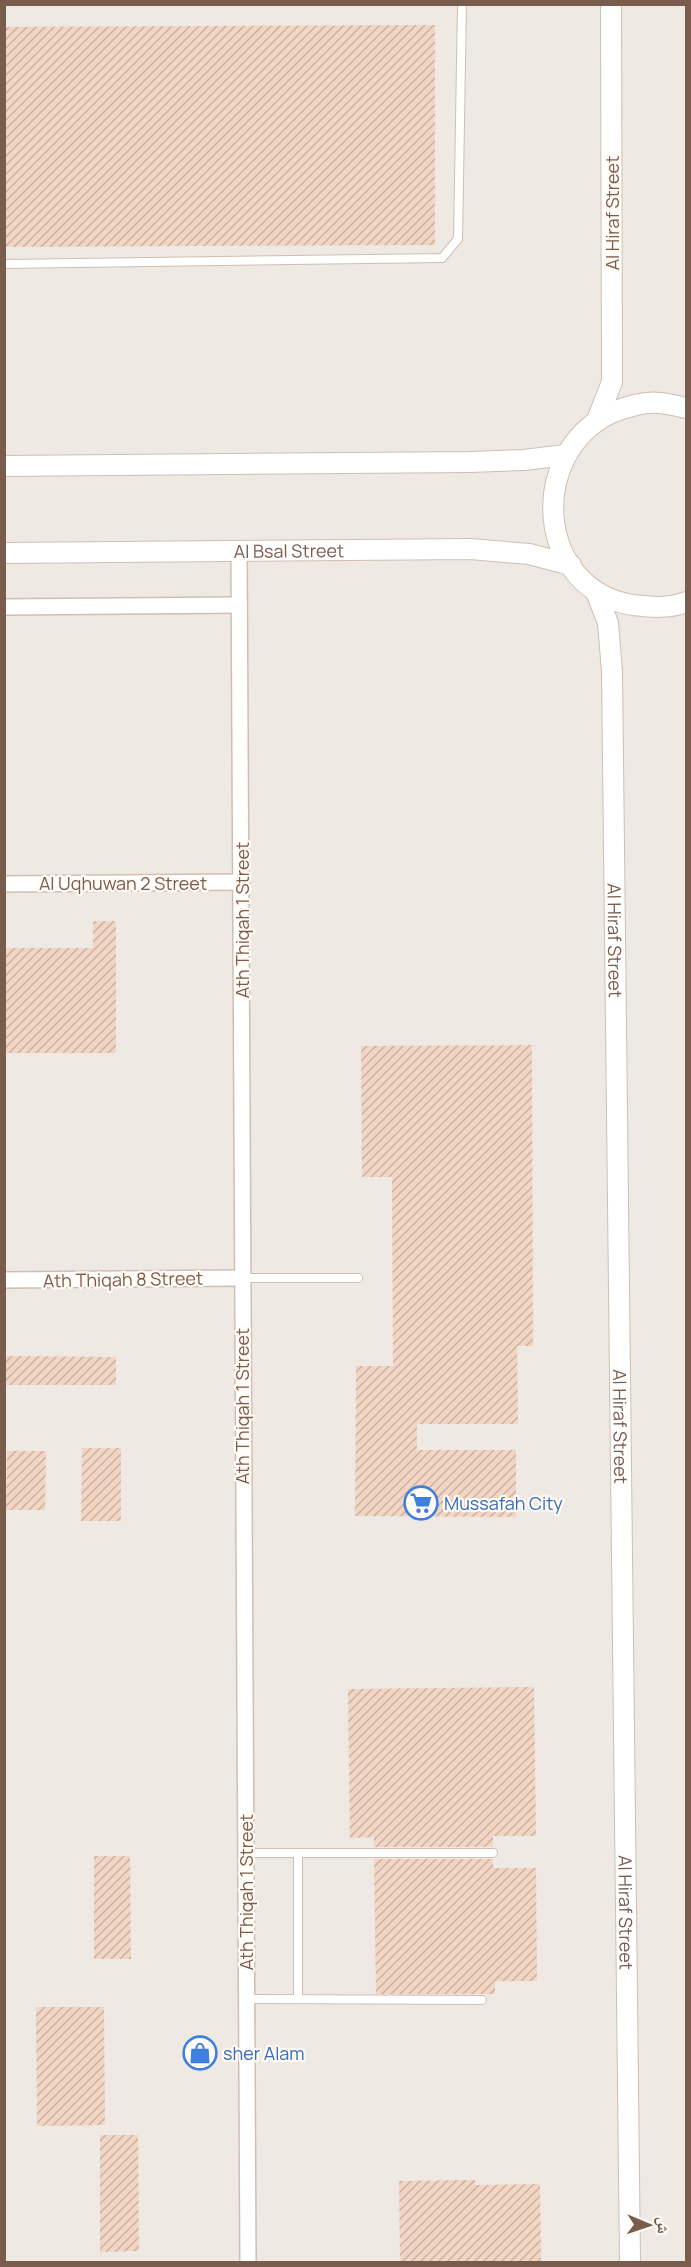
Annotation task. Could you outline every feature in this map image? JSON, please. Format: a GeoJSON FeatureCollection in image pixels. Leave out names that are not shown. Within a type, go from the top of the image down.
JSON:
{"type":"FeatureCollection","features":[{"type":"Feature","properties":{"kind":"street","name":"Al Hiraf Street"},"geometry":{"type":"LineString","coordinates":[[597,420],[612,382],[611,4]]}},
{"type":"Feature","properties":{"kind":"street"},"geometry":{"type":"LineString","coordinates":[[687,408],[658,403],[626,406],[597,420],[579,436],[565,455],[556,476],[552,499],[553,522],[560,544],[571,565],[597,592],[624,603],[654,608],[687,602]]}},
{"type":"Feature","properties":{"kind":"street"},"geometry":{"type":"LineString","coordinates":[[4,466],[470,462],[524,460],[565,455]]}},
{"type":"Feature","properties":{"kind":"street","name":"Ath Thiqah 1 Street"},"geometry":{"type":"LineString","coordinates":[[239,549],[242,882],[241,1278],[248,2262]]}},
{"type":"Feature","properties":{"kind":"street","name":"Al Bsal Street"},"geometry":{"type":"LineString","coordinates":[[4,552],[471,549],[529,554],[571,565]]}},
{"type":"Feature","properties":{"kind":"street","name":"Al Hiraf Street"},"geometry":{"type":"LineString","coordinates":[[597,592],[608,622],[612,671],[630,2262]]}},
{"type":"Feature","properties":{"kind":"street"},"geometry":{"type":"LineString","coordinates":[[4,607],[239,605]]}},
{"type":"Feature","properties":{"kind":"street","name":"Al Uqhuwan 2 Street"},"geometry":{"type":"LineString","coordinates":[[4,884],[242,882]]}},
{"type":"Feature","properties":{"kind":"street","name":"Ath Thiqah 8 Street"},"geometry":{"type":"LineString","coordinates":[[4,1280],[241,1278]]}},
{"type":"Feature","properties":{"kind":"lane"},"geometry":{"type":"LineString","coordinates":[[4,264],[442,258],[458,239],[462,4]]}},
{"type":"Feature","properties":{"kind":"lane"},"geometry":{"type":"LineString","coordinates":[[241,1278],[358,1278]]}},
{"type":"Feature","properties":{"kind":"lane"},"geometry":{"type":"LineString","coordinates":[[245,1853],[493,1853]]}},
{"type":"Feature","properties":{"kind":"lane"},"geometry":{"type":"LineString","coordinates":[[298,1853],[298,1999]]}},
{"type":"Feature","properties":{"kind":"lane"},"geometry":{"type":"LineString","coordinates":[[246,1999],[482,2000]]}},
{"type":"Feature","properties":{"kind":"shaded area"},"geometry":{"type":"Polygon","coordinates":[[[5,5],[686,5],[686,2262],[5,2262],[5,5]]]}},
{"type":"Feature","properties":{"kind":"building"},"geometry":{"type":"Polygon","coordinates":[[[435,25],[435,245],[4,247],[4,27],[435,25]]]}},
{"type":"Feature","properties":{"kind":"building"},"geometry":{"type":"Polygon","coordinates":[[[93,921],[116,921],[116,1053],[4,1053],[4,948],[93,948],[93,921]]]}},
{"type":"Feature","properties":{"kind":"building"},"geometry":{"type":"Polygon","coordinates":[[[532,1045],[533,1346],[517,1346],[518,1424],[417,1424],[417,1450],[516,1450],[516,1517],[355,1516],[356,1366],[393,1366],[392,1177],[362,1177],[361,1046],[532,1045]]]}},
{"type":"Feature","properties":{"kind":"building"},"geometry":{"type":"Polygon","coordinates":[[[6,1356],[116,1357],[116,1385],[6,1385],[6,1356]]]}},
{"type":"Feature","properties":{"kind":"building"},"geometry":{"type":"Polygon","coordinates":[[[82,1448],[121,1448],[121,1521],[81,1521],[82,1448]]]}},
{"type":"Feature","properties":{"kind":"building"},"geometry":{"type":"Polygon","coordinates":[[[7,1451],[46,1451],[45,1510],[6,1510],[7,1451]]]}},
{"type":"Feature","properties":{"kind":"building"},"geometry":{"type":"Polygon","coordinates":[[[534,1687],[536,1836],[493,1836],[493,1847],[374,1847],[374,1837],[350,1838],[348,1689],[534,1687]]]}},
{"type":"Feature","properties":{"kind":"building"},"geometry":{"type":"Polygon","coordinates":[[[94,1856],[130,1856],[131,1959],[94,1959],[94,1856]]]}},
{"type":"Feature","properties":{"kind":"building"},"geometry":{"type":"Polygon","coordinates":[[[374,1859],[493,1859],[493,1868],[536,1868],[537,1981],[495,1981],[495,1994],[376,1994],[374,1859]]]}},
{"type":"Feature","properties":{"kind":"building"},"geometry":{"type":"Polygon","coordinates":[[[36,2007],[104,2007],[105,2125],[37,2126],[36,2007]]]}},
{"type":"Feature","properties":{"kind":"building"},"geometry":{"type":"Polygon","coordinates":[[[100,2135],[138,2135],[139,2251],[100,2252],[100,2135]]]}},
{"type":"Feature","properties":{"kind":"building"},"geometry":{"type":"Polygon","coordinates":[[[475,2180],[475,2185],[540,2184],[541,2262],[400,2262],[399,2181],[475,2180]]]}},
{"type":"Feature","properties":{"kind":"place","name":"Mussafah City"},"geometry":{"type":"Point","coordinates":[421,1503]}},
{"type":"Feature","properties":{"kind":"place","name":"sher Alam"},"geometry":{"type":"Point","coordinates":[200,2053]}}]}
